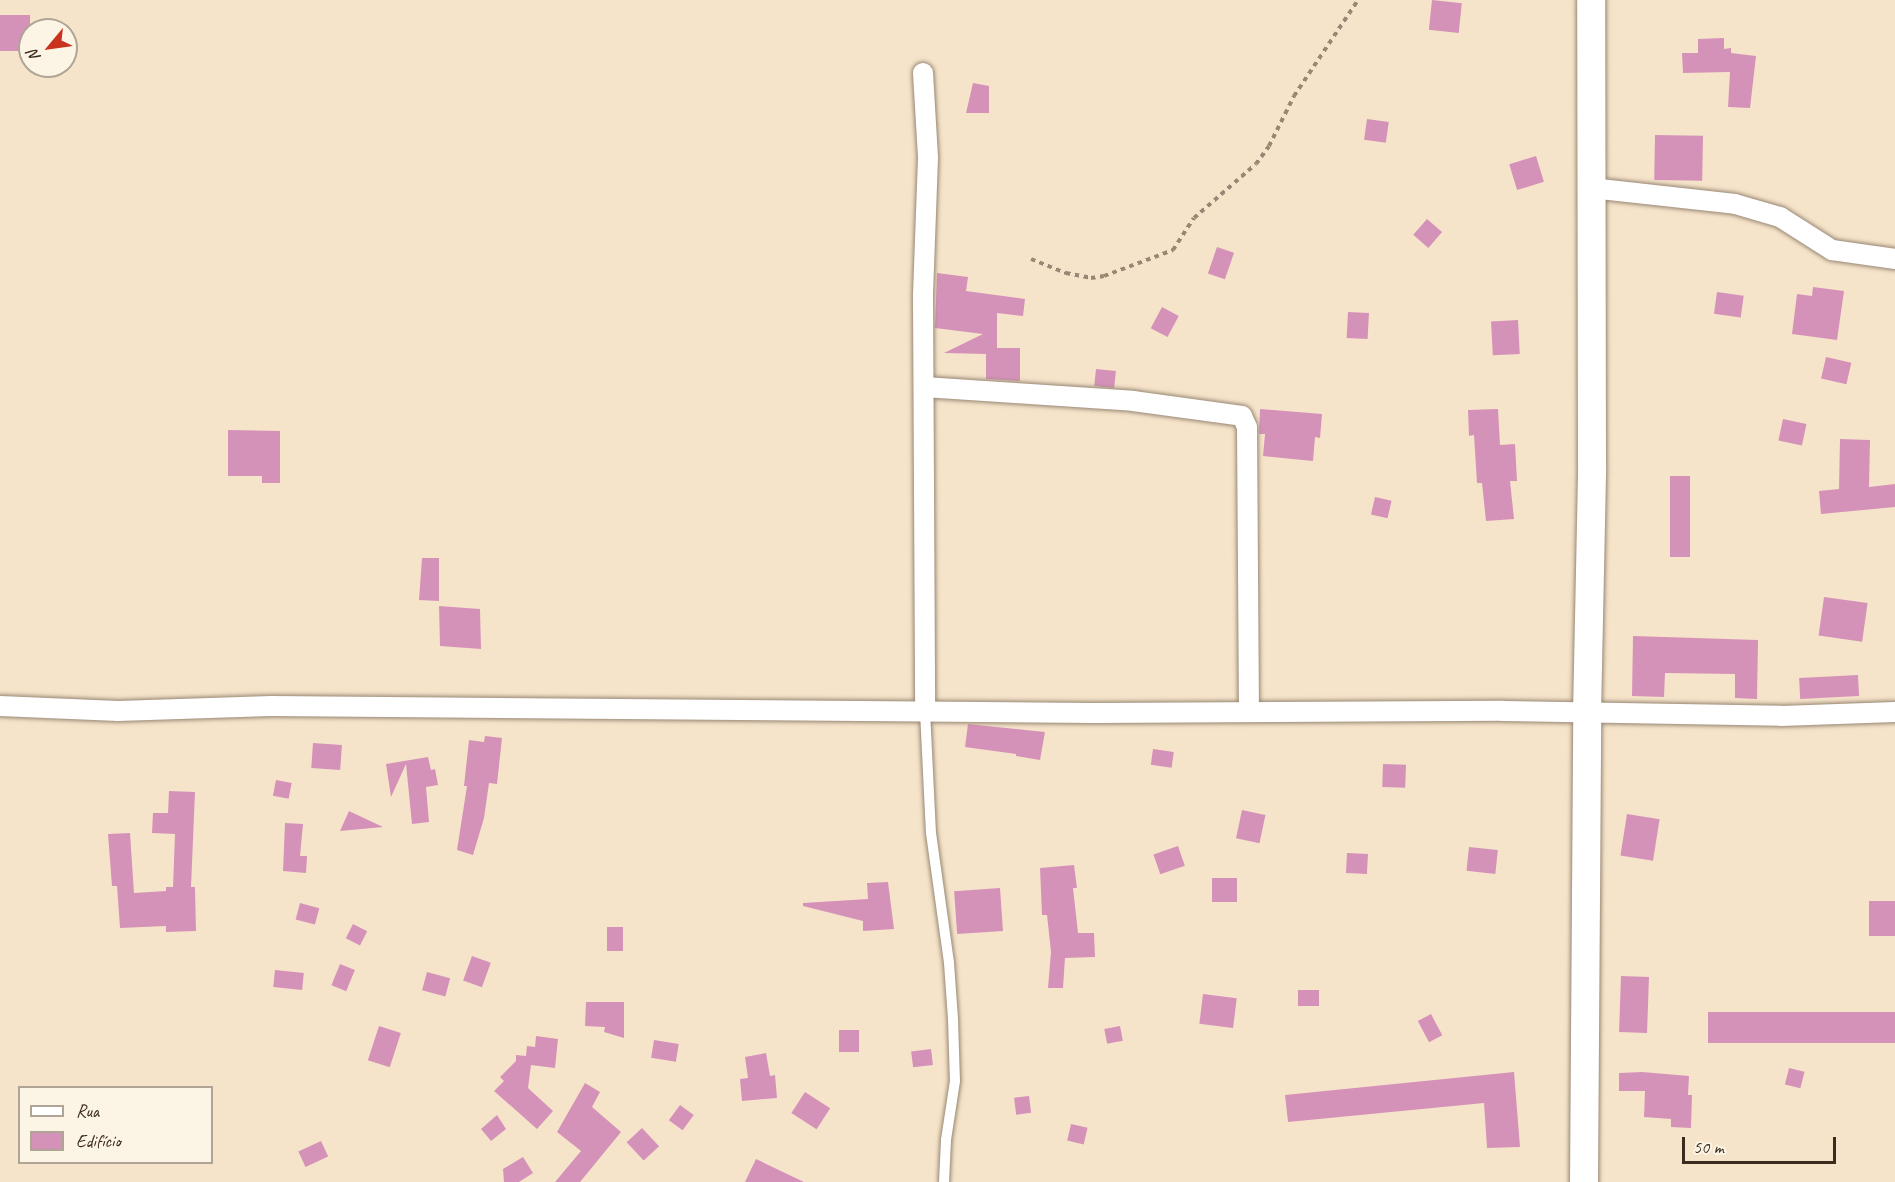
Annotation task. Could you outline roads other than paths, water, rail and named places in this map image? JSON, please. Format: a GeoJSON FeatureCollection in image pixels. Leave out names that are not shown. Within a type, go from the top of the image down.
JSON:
{"type":"FeatureCollection","features":[{"type":"Feature","properties":{"kind":"main road"},"geometry":{"type":"LineString","coordinates":[[1584,1182],[1587,1027],[1587,714],[1592,465],[1591,0]]}},
{"type":"Feature","properties":{"kind":"street"},"geometry":{"type":"LineString","coordinates":[[923,72],[928,158],[923,297],[926,711]]}},
{"type":"Feature","properties":{"kind":"street"},"geometry":{"type":"LineString","coordinates":[[1592,188],[1735,204],[1780,217],[1832,250],[1895,259]]}},
{"type":"Feature","properties":{"kind":"street"},"geometry":{"type":"LineString","coordinates":[[924,387],[1133,401],[1242,416],[1247,427],[1249,712]]}},
{"type":"Feature","properties":{"kind":"street"},"geometry":{"type":"LineString","coordinates":[[0,705],[118,711],[283,706],[926,711],[1503,711],[1781,716],[1895,712]]}},
{"type":"Feature","properties":{"kind":"lane"},"geometry":{"type":"LineString","coordinates":[[926,711],[931,833],[949,963],[953,1020],[955,1081],[946,1140],[944,1182]]}}]}
